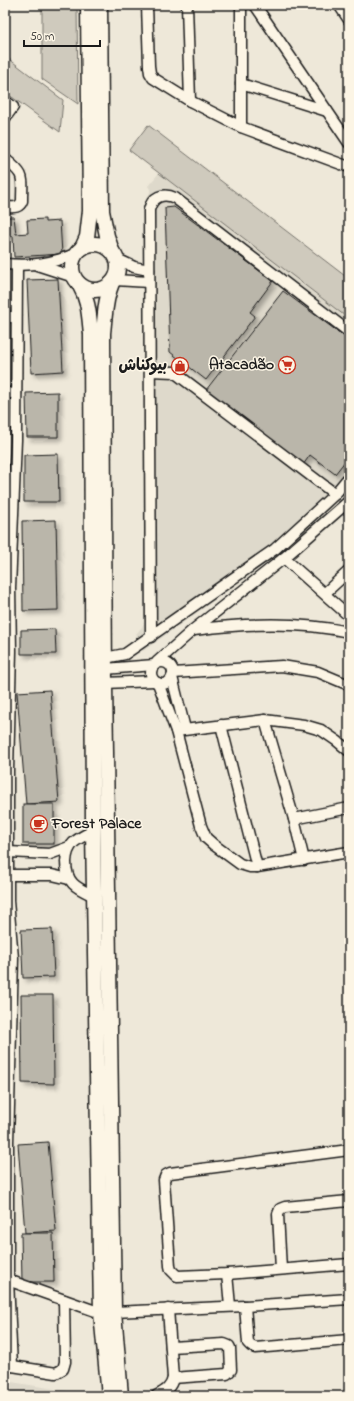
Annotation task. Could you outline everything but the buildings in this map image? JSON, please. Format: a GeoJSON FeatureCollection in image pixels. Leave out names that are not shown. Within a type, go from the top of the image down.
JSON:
{"type":"FeatureCollection","features":[{"type":"Feature","properties":{"kind":"highway"},"geometry":{"type":"LineString","coordinates":[[88,5],[90,211],[87,237],[73,262],[73,272],[86,295],[91,334],[94,896],[109,1396]]}},
{"type":"Feature","properties":{"kind":"highway"},"geometry":{"type":"LineString","coordinates":[[100,5],[102,211],[105,230],[118,266],[118,273],[108,292],[103,333],[107,1312],[121,1396]]}},
{"type":"Feature","properties":{"kind":"highway"},"geometry":{"type":"LineString","coordinates":[[80,250],[92,244],[97,244],[107,247],[114,255]]}},
{"type":"Feature","properties":{"kind":"highway"},"geometry":{"type":"LineString","coordinates":[[77,281],[84,288],[96,290],[107,287],[113,282]]}},
{"type":"Feature","properties":{"kind":"street"},"geometry":{"type":"LineString","coordinates":[[147,5],[149,66],[150,73],[153,78],[190,101],[241,127],[349,167]]}},
{"type":"Feature","properties":{"kind":"street"},"geometry":{"type":"LineString","coordinates":[[187,5],[190,101]]}},
{"type":"Feature","properties":{"kind":"street"},"geometry":{"type":"LineString","coordinates":[[241,5],[241,127]]}},
{"type":"Feature","properties":{"kind":"street"},"geometry":{"type":"LineString","coordinates":[[255,5],[349,143]]}},
{"type":"Feature","properties":{"kind":"street"},"geometry":{"type":"LineString","coordinates":[[339,5],[349,20]]}},
{"type":"Feature","properties":{"kind":"street"},"geometry":{"type":"LineString","coordinates":[[241,84],[327,111]]}},
{"type":"Feature","properties":{"kind":"street"},"geometry":{"type":"LineString","coordinates":[[5,101],[12,107],[5,118]]}},
{"type":"Feature","properties":{"kind":"street"},"geometry":{"type":"LineString","coordinates":[[5,159],[18,169],[22,178],[22,201],[17,207],[5,207]]}},
{"type":"Feature","properties":{"kind":"street"},"geometry":{"type":"LineString","coordinates":[[151,636],[150,206],[156,198],[166,195],[175,198],[349,332]]}},
{"type":"Feature","properties":{"kind":"street"},"geometry":{"type":"LineString","coordinates":[[5,264],[35,265],[63,259],[80,250]]}},
{"type":"Feature","properties":{"kind":"street"},"geometry":{"type":"LineString","coordinates":[[114,255],[134,267],[149,270]]}},
{"type":"Feature","properties":{"kind":"street"},"geometry":{"type":"LineString","coordinates":[[17,265],[16,440],[8,586],[6,771],[6,824],[8,852],[6,901],[9,958],[6,1142],[6,1280],[8,1366],[56,1372],[63,1369],[65,1362],[64,1300]]}},
{"type":"Feature","properties":{"kind":"street"},"geometry":{"type":"LineString","coordinates":[[35,265],[54,270],[77,281]]}},
{"type":"Feature","properties":{"kind":"street"},"geometry":{"type":"LineString","coordinates":[[113,282],[149,282]]}},
{"type":"Feature","properties":{"kind":"street"},"geometry":{"type":"LineString","coordinates":[[5,317],[16,317]]}},
{"type":"Feature","properties":{"kind":"street"},"geometry":{"type":"LineString","coordinates":[[150,371],[174,372],[335,494]]}},
{"type":"Feature","properties":{"kind":"street"},"geometry":{"type":"LineString","coordinates":[[5,393],[16,393]]}},
{"type":"Feature","properties":{"kind":"street"},"geometry":{"type":"LineString","coordinates":[[5,440],[16,440]]}},
{"type":"Feature","properties":{"kind":"street"},"geometry":{"type":"LineString","coordinates":[[105,670],[125,654],[275,549],[335,494],[349,477]]}},
{"type":"Feature","properties":{"kind":"street"},"geometry":{"type":"LineString","coordinates":[[181,730],[150,673],[155,664],[193,630],[284,558],[348,503]]}},
{"type":"Feature","properties":{"kind":"street"},"geometry":{"type":"LineString","coordinates":[[284,558],[349,616]]}},
{"type":"Feature","properties":{"kind":"street"},"geometry":{"type":"LineString","coordinates":[[325,594],[349,571]]}},
{"type":"Feature","properties":{"kind":"street"},"geometry":{"type":"LineString","coordinates":[[193,630],[228,625],[264,623],[301,625],[349,632]]}},
{"type":"Feature","properties":{"kind":"street"},"geometry":{"type":"LineString","coordinates":[[105,670],[166,662],[172,668],[181,730],[201,826],[206,838],[214,845],[240,864],[250,867],[349,852]]}},
{"type":"Feature","properties":{"kind":"street"},"geometry":{"type":"LineString","coordinates":[[105,670],[166,683],[173,675],[282,666],[318,672],[349,685]]}},
{"type":"Feature","properties":{"kind":"street"},"geometry":{"type":"LineString","coordinates":[[181,730],[265,720],[304,725],[321,730],[349,751]]}},
{"type":"Feature","properties":{"kind":"street"},"geometry":{"type":"LineString","coordinates":[[265,720],[294,819],[304,860]]}},
{"type":"Feature","properties":{"kind":"street"},"geometry":{"type":"LineString","coordinates":[[221,725],[257,867]]}},
{"type":"Feature","properties":{"kind":"street"},"geometry":{"type":"LineString","coordinates":[[294,819],[349,808]]}},
{"type":"Feature","properties":{"kind":"street"},"geometry":{"type":"LineString","coordinates":[[8,852],[50,854],[69,847],[78,838],[93,831]]}},
{"type":"Feature","properties":{"kind":"street"},"geometry":{"type":"LineString","coordinates":[[69,847],[66,856],[66,872],[69,879],[79,889],[94,896]]}},
{"type":"Feature","properties":{"kind":"street"},"geometry":{"type":"LineString","coordinates":[[8,875],[52,875],[69,879]]}},
{"type":"Feature","properties":{"kind":"street"},"geometry":{"type":"LineString","coordinates":[[349,1150],[170,1172],[166,1175],[164,1180],[171,1270],[177,1276],[227,1274],[349,1264]]}},
{"type":"Feature","properties":{"kind":"street"},"geometry":{"type":"LineString","coordinates":[[281,1269],[278,1214],[280,1209],[285,1207],[349,1201]]}},
{"type":"Feature","properties":{"kind":"street"},"geometry":{"type":"LineString","coordinates":[[227,1274],[230,1306]]}},
{"type":"Feature","properties":{"kind":"street"},"geometry":{"type":"LineString","coordinates":[[6,1280],[64,1300],[107,1312],[245,1306],[349,1299]]}},
{"type":"Feature","properties":{"kind":"street"},"geometry":{"type":"LineString","coordinates":[[245,1306],[248,1343],[255,1348],[349,1340]]}},
{"type":"Feature","properties":{"kind":"street"},"geometry":{"type":"LineString","coordinates":[[156,1396],[167,1390],[172,1385],[174,1378],[168,1309]]}},
{"type":"Feature","properties":{"kind":"street"},"geometry":{"type":"LineString","coordinates":[[171,1347],[224,1344],[230,1348],[231,1370],[228,1374],[174,1378]]}},
{"type":"Feature","properties":{"kind":"shaded area"},"geometry":{"type":"Polygon","coordinates":[[[42,5],[77,5],[78,104],[42,79],[42,5]]]}},
{"type":"Feature","properties":{"kind":"shaded area"},"geometry":{"type":"Polygon","coordinates":[[[5,56],[63,100],[60,132],[5,92],[5,56]]]}},
{"type":"Feature","properties":{"kind":"shaded area"},"geometry":{"type":"Polygon","coordinates":[[[148,125],[349,279],[349,319],[129,150],[148,125]]]}},
{"type":"Feature","properties":{"kind":"shaded area"},"geometry":{"type":"Polygon","coordinates":[[[159,173],[349,319],[349,492],[278,555],[143,651],[136,634],[144,622],[143,218],[145,203],[150,192],[148,186],[159,173]]]}},
{"type":"Feature","properties":{"kind":"shaded area"},"geometry":{"type":"Polygon","coordinates":[[[5,1381],[80,1393],[81,1396],[5,1396],[5,1381]]]}},
{"type":"Feature","properties":{"kind":"place","name":"Atacadão"},"geometry":{"type":"Point","coordinates":[287,365]}},
{"type":"Feature","properties":{"kind":"place","name":"بيوكناش"},"geometry":{"type":"Point","coordinates":[180,366]}},
{"type":"Feature","properties":{"kind":"place","name":"Forest Palace"},"geometry":{"type":"Point","coordinates":[39,824]}}]}
